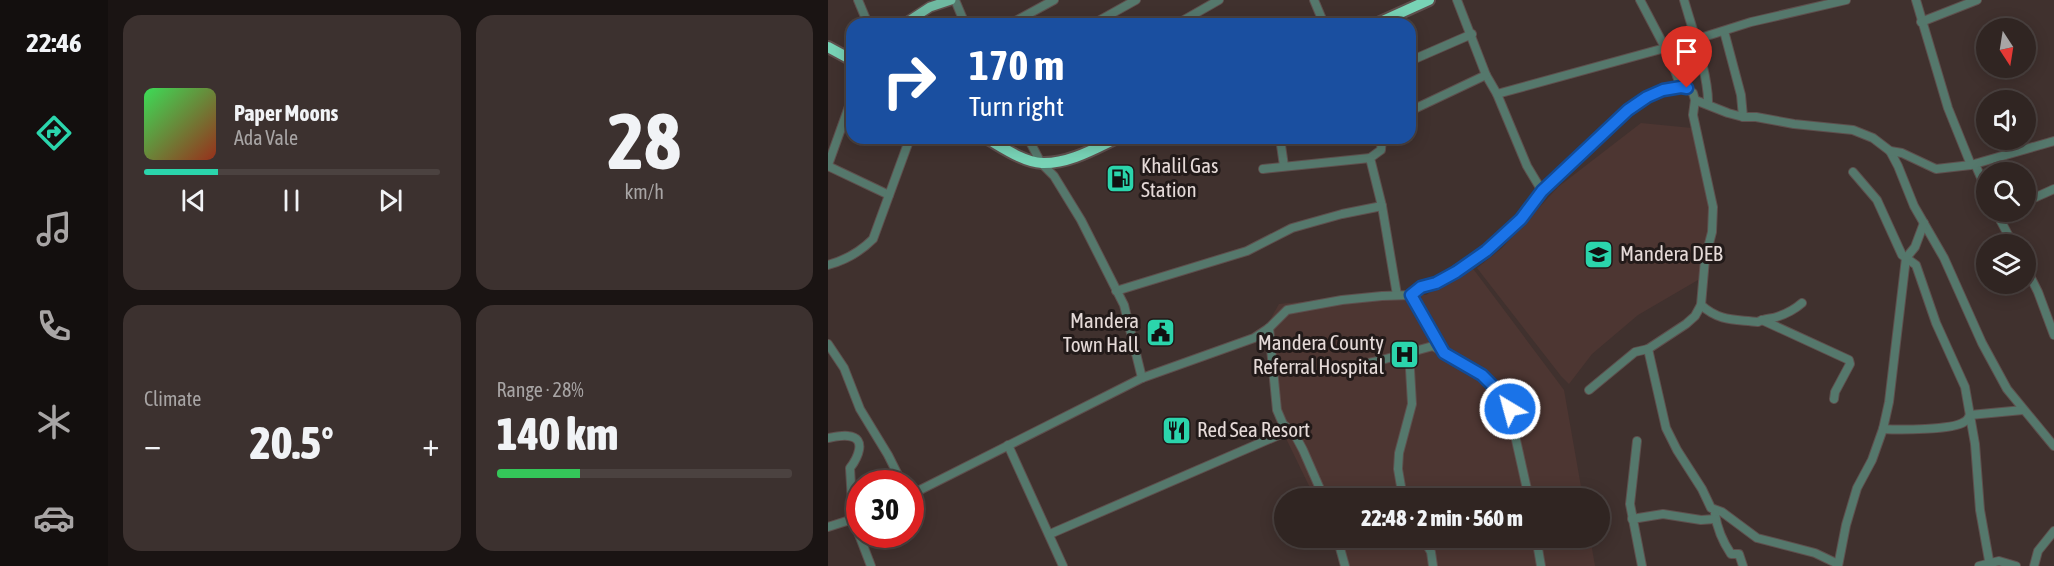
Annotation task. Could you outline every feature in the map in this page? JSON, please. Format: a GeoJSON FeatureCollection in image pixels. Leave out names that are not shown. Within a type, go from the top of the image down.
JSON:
{"type":"FeatureCollection","features":[{"type":"Feature","properties":{"kind":"highway"},"geometry":{"type":"LineString","coordinates":[[1387,18],[1414,3],[1429,0]]}},
{"type":"Feature","properties":{"kind":"highway"},"geometry":{"type":"LineString","coordinates":[[828,47],[846,57]]}},
{"type":"Feature","properties":{"kind":"highway"},"geometry":{"type":"LineString","coordinates":[[997,144],[1017,155],[1041,163],[1062,162],[1103,144]]}},
{"type":"Feature","properties":{"kind":"main road"},"geometry":{"type":"LineString","coordinates":[[911,18],[928,4],[953,0]]}},
{"type":"Feature","properties":{"kind":"street"},"geometry":{"type":"LineString","coordinates":[[858,0],[866,18]]}},
{"type":"Feature","properties":{"kind":"street"},"geometry":{"type":"LineString","coordinates":[[953,0],[962,18]]}},
{"type":"Feature","properties":{"kind":"street"},"geometry":{"type":"LineString","coordinates":[[1021,18],[1054,0]]}},
{"type":"Feature","properties":{"kind":"street"},"geometry":{"type":"LineString","coordinates":[[1104,18],[1136,0]]}},
{"type":"Feature","properties":{"kind":"street"},"geometry":{"type":"LineString","coordinates":[[1188,18],[1219,0]]}},
{"type":"Feature","properties":{"kind":"street"},"geometry":{"type":"LineString","coordinates":[[1314,0],[1322,18]]}},
{"type":"Feature","properties":{"kind":"street"},"geometry":{"type":"LineString","coordinates":[[1457,0],[1486,75],[1497,94],[1527,166],[1542,191]]}},
{"type":"Feature","properties":{"kind":"street"},"geometry":{"type":"LineString","coordinates":[[1640,0],[1670,57],[1681,87]]}},
{"type":"Feature","properties":{"kind":"street"},"geometry":{"type":"LineString","coordinates":[[1684,0],[1708,95],[1708,104]]}},
{"type":"Feature","properties":{"kind":"street"},"geometry":{"type":"LineString","coordinates":[[1695,40],[1751,22],[1846,0]]}},
{"type":"Feature","properties":{"kind":"street"},"geometry":{"type":"LineString","coordinates":[[1916,0],[1948,108],[1976,170]]}},
{"type":"Feature","properties":{"kind":"street"},"geometry":{"type":"LineString","coordinates":[[1921,22],[1977,0]]}},
{"type":"Feature","properties":{"kind":"street"},"geometry":{"type":"LineString","coordinates":[[1724,31],[1741,95],[1743,117]]}},
{"type":"Feature","properties":{"kind":"street"},"geometry":{"type":"LineString","coordinates":[[1416,59],[1472,34]]}},
{"type":"Feature","properties":{"kind":"street"},"geometry":{"type":"LineString","coordinates":[[1497,94],[1665,48]]}},
{"type":"Feature","properties":{"kind":"street"},"geometry":{"type":"LineString","coordinates":[[1416,108],[1486,75]]}},
{"type":"Feature","properties":{"kind":"street"},"geometry":{"type":"LineString","coordinates":[[924,488],[1142,378],[1242,343],[1269,328],[1282,313],[1294,308],[1342,300],[1411,295],[1421,287],[1444,279],[1482,255],[1508,232],[1542,191],[1628,110],[1647,97],[1663,90],[1687,88],[1693,93],[1695,100],[1693,114],[1713,207],[1712,232],[1705,259],[1701,305],[1695,316],[1686,324],[1648,349],[1635,352],[1589,390]]}},
{"type":"Feature","properties":{"kind":"street"},"geometry":{"type":"LineString","coordinates":[[1695,100],[1743,117],[1853,130],[1873,138],[1890,151],[1914,206],[1952,274],[1982,343],[2007,389],[2023,410],[2050,432],[2054,446]]}},
{"type":"Feature","properties":{"kind":"street"},"geometry":{"type":"LineString","coordinates":[[846,119],[828,165],[889,195]]}},
{"type":"Feature","properties":{"kind":"street"},"geometry":{"type":"LineString","coordinates":[[1890,151],[1902,153],[1936,169],[1947,169],[2054,142]]}},
{"type":"Feature","properties":{"kind":"street"},"geometry":{"type":"LineString","coordinates":[[828,265],[851,256],[873,239],[908,144]]}},
{"type":"Feature","properties":{"kind":"street"},"geometry":{"type":"LineString","coordinates":[[1031,144],[1041,163],[1054,176],[1081,220],[1124,305],[1142,378]]}},
{"type":"Feature","properties":{"kind":"street"},"geometry":{"type":"LineString","coordinates":[[1281,144],[1284,166]]}},
{"type":"Feature","properties":{"kind":"street"},"geometry":{"type":"LineString","coordinates":[[1263,169],[1370,158],[1381,150],[1382,144]]}},
{"type":"Feature","properties":{"kind":"street"},"geometry":{"type":"LineString","coordinates":[[1370,158],[1382,206],[1397,295]]}},
{"type":"Feature","properties":{"kind":"street"},"geometry":{"type":"LineString","coordinates":[[1853,172],[1877,200],[1902,255],[1916,266],[1936,323],[1965,387],[1977,463],[1980,510],[1990,564]]}},
{"type":"Feature","properties":{"kind":"street"},"geometry":{"type":"LineString","coordinates":[[2036,197],[2054,189]]}},
{"type":"Feature","properties":{"kind":"street"},"geometry":{"type":"LineString","coordinates":[[1116,291],[1247,251],[1292,228],[1382,206]]}},
{"type":"Feature","properties":{"kind":"street"},"geometry":{"type":"LineString","coordinates":[[1710,508],[1722,512],[1757,538],[1815,553],[1837,565],[1857,488],[1872,460],[1883,429],[1889,402],[1906,258],[1914,247],[1924,223]]}},
{"type":"Feature","properties":{"kind":"street"},"geometry":{"type":"LineString","coordinates":[[2036,288],[2054,335]]}},
{"type":"Feature","properties":{"kind":"street"},"geometry":{"type":"LineString","coordinates":[[1411,295],[1444,353]]}},
{"type":"Feature","properties":{"kind":"street"},"geometry":{"type":"LineString","coordinates":[[1701,305],[1709,312],[1726,319],[1758,322],[1792,311],[1802,303]]}},
{"type":"Feature","properties":{"kind":"street"},"geometry":{"type":"LineString","coordinates":[[1762,320],[1849,360],[1850,364],[1835,392],[1834,399]]}},
{"type":"Feature","properties":{"kind":"street"},"geometry":{"type":"LineString","coordinates":[[1269,328],[1277,410],[1283,424],[1299,443],[1319,488]]}},
{"type":"Feature","properties":{"kind":"street"},"geometry":{"type":"LineString","coordinates":[[828,344],[844,368],[860,409],[896,470]]}},
{"type":"Feature","properties":{"kind":"street"},"geometry":{"type":"LineString","coordinates":[[1330,371],[1433,346],[1482,375],[1507,400],[1523,449],[1528,488]]}},
{"type":"Feature","properties":{"kind":"street"},"geometry":{"type":"LineString","coordinates":[[1648,349],[1666,428],[1702,489],[1710,508],[1714,511],[1726,547],[1731,554],[1739,554],[1743,566]]}},
{"type":"Feature","properties":{"kind":"street"},"geometry":{"type":"LineString","coordinates":[[1401,488],[1398,469],[1399,453],[1412,404],[1409,352]]}},
{"type":"Feature","properties":{"kind":"street"},"geometry":{"type":"LineString","coordinates":[[1970,415],[2023,410]]}},
{"type":"Feature","properties":{"kind":"street"},"geometry":{"type":"LineString","coordinates":[[1883,429],[1913,430],[1958,425],[1966,422],[1970,415]]}},
{"type":"Feature","properties":{"kind":"street"},"geometry":{"type":"LineString","coordinates":[[1050,534],[1288,431]]}},
{"type":"Feature","properties":{"kind":"street"},"geometry":{"type":"LineString","coordinates":[[828,438],[851,437],[857,440],[858,458],[850,470]]}},
{"type":"Feature","properties":{"kind":"street"},"geometry":{"type":"LineString","coordinates":[[1638,441],[1630,495],[1632,519],[1642,566]]}},
{"type":"Feature","properties":{"kind":"street"},"geometry":{"type":"LineString","coordinates":[[1008,445],[1063,566]]}},
{"type":"Feature","properties":{"kind":"street"},"geometry":{"type":"LineString","coordinates":[[1632,519],[1663,514],[1701,520],[1715,519]]}},
{"type":"Feature","properties":{"kind":"street"},"geometry":{"type":"LineString","coordinates":[[828,527],[846,522]]}},
{"type":"Feature","properties":{"kind":"street"},"geometry":{"type":"LineString","coordinates":[[2034,566],[2038,551],[2054,531]]}},
{"type":"Feature","properties":{"kind":"street"},"geometry":{"type":"LineString","coordinates":[[865,548],[871,566]]}},
{"type":"Feature","properties":{"kind":"street"},"geometry":{"type":"LineString","coordinates":[[1340,548],[1345,566]]}},
{"type":"Feature","properties":{"kind":"street"},"geometry":{"type":"LineString","coordinates":[[1429,548],[1433,566]]}},
{"type":"Feature","properties":{"kind":"street"},"geometry":{"type":"LineString","coordinates":[[1538,548],[1541,566]]}},
{"type":"Feature","properties":{"kind":"street"},"geometry":{"type":"LineString","coordinates":[[1979,566],[1999,561],[2016,566]]}},
{"type":"Feature","properties":{"kind":"shaded area","name":"Mandera DEB"},"geometry":{"type":"Polygon","coordinates":[[[1641,123],[1692,128],[1704,174],[1710,222],[1698,280],[1638,315],[1592,354],[1569,384],[1477,268],[1502,248],[1558,187],[1641,123]]]}},
{"type":"Feature","properties":{"kind":"shaded area","name":"Mandera County Referral Hospital"},"geometry":{"type":"Polygon","coordinates":[[[1471,266],[1564,390],[1581,488],[1310,488],[1278,422],[1270,320],[1279,304],[1409,291],[1426,295],[1471,266]]]}},
{"type":"Feature","properties":{"kind":"shaded area"},"geometry":{"type":"Polygon","coordinates":[[[1339,548],[1592,548],[1595,566],[1346,566],[1339,548]]]}},
{"type":"Feature","properties":{"kind":"place","name":"Khalil Gas Station"},"geometry":{"type":"Point","coordinates":[1120,178]}},
{"type":"Feature","properties":{"kind":"place","name":"Mandera DEB"},"geometry":{"type":"Point","coordinates":[1599,254]}},
{"type":"Feature","properties":{"kind":"place","name":"Mandera Town Hall"},"geometry":{"type":"Point","coordinates":[1160,333]}},
{"type":"Feature","properties":{"kind":"place","name":"Mandera County Referral Hospital"},"geometry":{"type":"Point","coordinates":[1405,355]}},
{"type":"Feature","properties":{"kind":"place","name":"Red Sea Resort"},"geometry":{"type":"Point","coordinates":[1176,430]}},
{"type":"Feature","properties":{"kind":"route"},"geometry":{"type":"LineString","coordinates":[[1510,409],[1507,400],[1482,375],[1444,353],[1411,295],[1421,287],[1436,283],[1456,272],[1486,251],[1521,219],[1542,191],[1628,110],[1647,97],[1663,90],[1687,88]]}}]}
